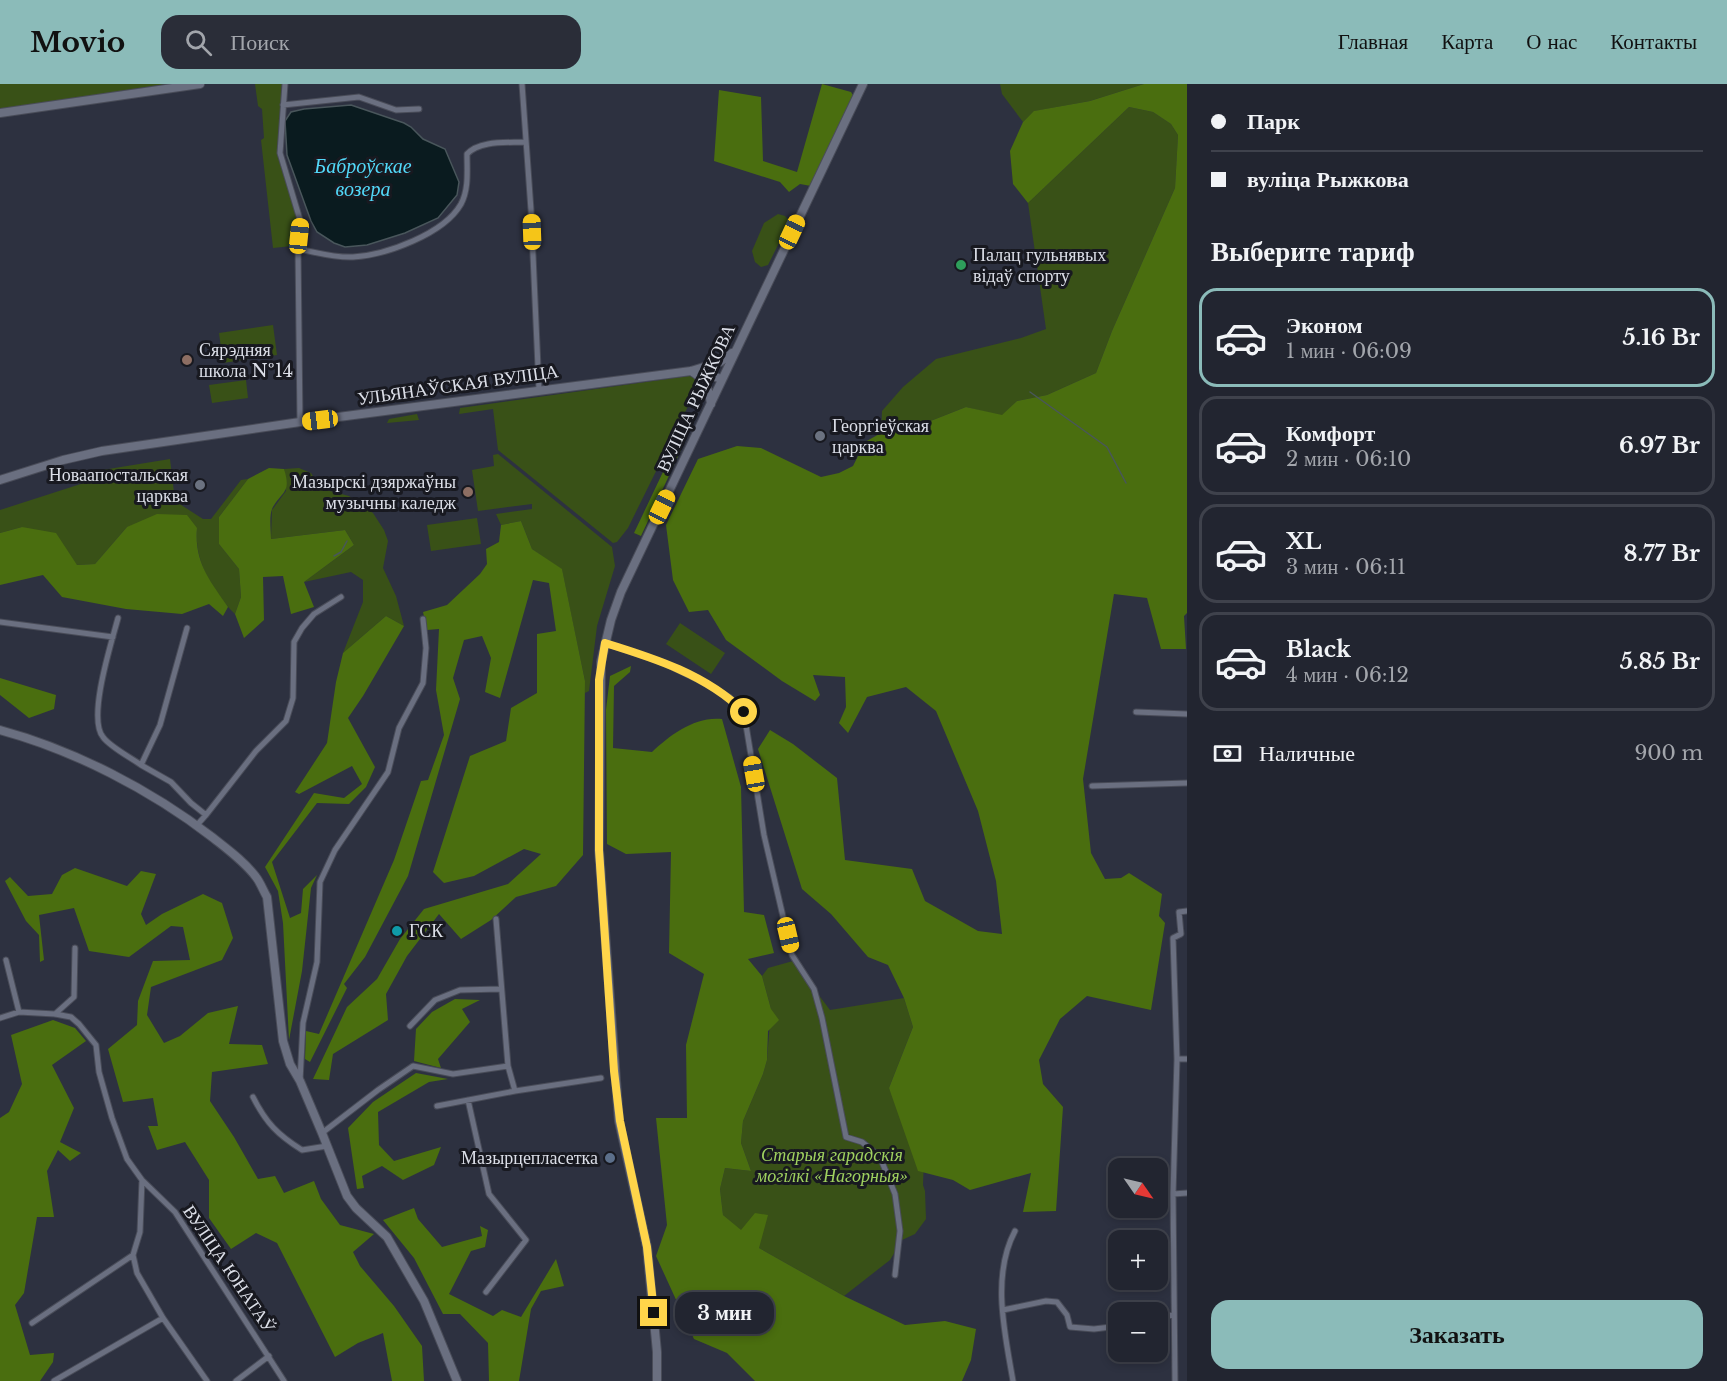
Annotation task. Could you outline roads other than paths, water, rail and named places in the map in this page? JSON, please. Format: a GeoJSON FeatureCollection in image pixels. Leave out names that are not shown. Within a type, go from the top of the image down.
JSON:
{"type":"FeatureCollection","features":[{"type":"Feature","properties":{"kind":"main road"},"geometry":{"type":"LineString","coordinates":[[0,113],[200,84]]}},
{"type":"Feature","properties":{"kind":"main road","name":"ВУЛІЦА РЫЖКОВА"},"geometry":{"type":"LineString","coordinates":[[657,1381],[657,1352],[647,1247],[620,1121],[614,1071],[599,850],[599,680],[605,643],[621,592],[863,84]]}},
{"type":"Feature","properties":{"kind":"main road","name":"УЛЬЯНАЎСКАЯ ВУЛІЦА"},"geometry":{"type":"LineString","coordinates":[[0,480],[90,453],[300,422],[691,371],[725,360],[736,349]]}},
{"type":"Feature","properties":{"kind":"main road"},"geometry":{"type":"LineString","coordinates":[[710,365],[718,369],[722,379]]}},
{"type":"Feature","properties":{"kind":"main road"},"geometry":{"type":"LineString","coordinates":[[691,371],[706,373],[722,379]]}},
{"type":"Feature","properties":{"kind":"main road"},"geometry":{"type":"LineString","coordinates":[[691,371],[703,379],[711,404]]}},
{"type":"Feature","properties":{"kind":"main road"},"geometry":{"type":"LineString","coordinates":[[0,729],[27,737],[125,780],[188,818],[235,855],[257,877],[267,897],[283,1041],[290,1064],[300,1081],[347,1196],[356,1208],[387,1237],[424,1301],[457,1381]]}},
{"type":"Feature","properties":{"kind":"street"},"geometry":{"type":"LineString","coordinates":[[285,84],[280,153],[301,223],[298,249],[300,422]]}},
{"type":"Feature","properties":{"kind":"street"},"geometry":{"type":"LineString","coordinates":[[522,84],[539,390]]}},
{"type":"Feature","properties":{"kind":"street"},"geometry":{"type":"LineString","coordinates":[[283,105],[359,98],[396,110],[419,110]]}},
{"type":"Feature","properties":{"kind":"street"},"geometry":{"type":"LineString","coordinates":[[298,249],[352,257],[386,251],[429,233],[449,219],[461,203],[467,186],[467,154],[473,148],[526,142]]}},
{"type":"Feature","properties":{"kind":"street"},"geometry":{"type":"LineString","coordinates":[[197,825],[256,752],[286,721],[293,698],[294,642],[314,614],[341,597]]}},
{"type":"Feature","properties":{"kind":"street"},"geometry":{"type":"LineString","coordinates":[[118,618],[100,691],[98,728],[103,737],[141,765],[171,782],[191,803],[206,814]]}},
{"type":"Feature","properties":{"kind":"street"},"geometry":{"type":"LineString","coordinates":[[300,1081],[303,1023],[316,962],[320,882],[335,850],[388,772],[399,728],[423,683],[426,648],[423,620]]}},
{"type":"Feature","properties":{"kind":"street"},"geometry":{"type":"LineString","coordinates":[[0,622],[113,637]]}},
{"type":"Feature","properties":{"kind":"street"},"geometry":{"type":"LineString","coordinates":[[141,765],[160,725],[187,628]]}},
{"type":"Feature","properties":{"kind":"street"},"geometry":{"type":"LineString","coordinates":[[605,643],[662,662],[697,678],[729,697],[744,712],[764,835],[792,955],[814,989],[817,999],[846,1137],[862,1142],[880,1157],[895,1194],[900,1231],[895,1275]]}},
{"type":"Feature","properties":{"kind":"street"},"geometry":{"type":"LineString","coordinates":[[1136,712],[1187,714]]}},
{"type":"Feature","properties":{"kind":"street"},"geometry":{"type":"LineString","coordinates":[[1092,786],[1187,783]]}},
{"type":"Feature","properties":{"kind":"street"},"geometry":{"type":"LineString","coordinates":[[1175,1381],[1173,1194],[1177,1059],[1173,938],[1181,934],[1179,912],[1187,911]]}},
{"type":"Feature","properties":{"kind":"street"},"geometry":{"type":"LineString","coordinates":[[496,919],[508,1066],[515,1090]]}},
{"type":"Feature","properties":{"kind":"street"},"geometry":{"type":"LineString","coordinates":[[0,1018],[19,1012],[55,1014],[74,997],[75,948]]}},
{"type":"Feature","properties":{"kind":"street"},"geometry":{"type":"LineString","coordinates":[[6,960],[19,1012]]}},
{"type":"Feature","properties":{"kind":"street"},"geometry":{"type":"LineString","coordinates":[[410,1026],[435,1000],[460,990],[501,989]]}},
{"type":"Feature","properties":{"kind":"street","name":"ВУЛІЦА ЮНАТАЎ"},"geometry":{"type":"LineString","coordinates":[[55,1014],[71,1017],[96,1045],[99,1072],[127,1159],[142,1180],[175,1212],[284,1381]]}},
{"type":"Feature","properties":{"kind":"street"},"geometry":{"type":"LineString","coordinates":[[1177,1059],[1187,1059]]}},
{"type":"Feature","properties":{"kind":"street"},"geometry":{"type":"LineString","coordinates":[[322,1133],[413,1066],[453,1074],[508,1066]]}},
{"type":"Feature","properties":{"kind":"street"},"geometry":{"type":"LineString","coordinates":[[437,1106],[515,1090],[602,1077]]}},
{"type":"Feature","properties":{"kind":"street"},"geometry":{"type":"LineString","coordinates":[[253,1097],[262,1115],[279,1135],[302,1150],[327,1146]]}},
{"type":"Feature","properties":{"kind":"street"},"geometry":{"type":"LineString","coordinates":[[468,1100],[489,1194],[526,1240],[486,1292]]}},
{"type":"Feature","properties":{"kind":"street"},"geometry":{"type":"LineString","coordinates":[[142,1180],[140,1232],[133,1256],[137,1273],[163,1318],[207,1381]]}},
{"type":"Feature","properties":{"kind":"street"},"geometry":{"type":"LineString","coordinates":[[1173,1194],[1187,1193]]}},
{"type":"Feature","properties":{"kind":"street"},"geometry":{"type":"LineString","coordinates":[[1013,1381],[1003,1310],[1003,1270],[1009,1242],[1015,1231]]}},
{"type":"Feature","properties":{"kind":"street"},"geometry":{"type":"LineString","coordinates":[[32,1323],[133,1256]]}},
{"type":"Feature","properties":{"kind":"street"},"geometry":{"type":"LineString","coordinates":[[1003,1310],[1046,1301],[1057,1302],[1067,1315],[1070,1327],[1108,1327]]}},
{"type":"Feature","properties":{"kind":"street"},"geometry":{"type":"LineString","coordinates":[[1168,1316],[1174,1315]]}},
{"type":"Feature","properties":{"kind":"street"},"geometry":{"type":"LineString","coordinates":[[54,1381],[163,1318]]}},
{"type":"Feature","properties":{"kind":"street"},"geometry":{"type":"LineString","coordinates":[[236,1381],[269,1356]]}},
{"type":"Feature","properties":{"kind":"water","name":"Баброўскае возера"},"geometry":{"type":"Polygon","coordinates":[[[351,105],[404,123],[423,139],[445,149],[459,182],[457,195],[438,218],[405,233],[367,245],[345,247],[317,232],[287,155],[285,121],[291,112],[351,105]]]}},
{"type":"Feature","properties":{"kind":"waterway"},"geometry":{"type":"LineString","coordinates":[[1030,392],[1107,447],[1126,483]]}},
{"type":"Feature","properties":{"kind":"waterway"},"geometry":{"type":"LineString","coordinates":[[334,556],[341,552],[347,541]]}},
{"type":"Feature","properties":{"kind":"place","name":"Палац гульнявых відаў спорту"},"geometry":{"type":"Point","coordinates":[961,265]}},
{"type":"Feature","properties":{"kind":"place","name":"Сярэдняя школа №14"},"geometry":{"type":"Point","coordinates":[187,360]}},
{"type":"Feature","properties":{"kind":"place","name":"Георгіеўская царква"},"geometry":{"type":"Point","coordinates":[820,436]}},
{"type":"Feature","properties":{"kind":"place","name":"Новаапостальская царква"},"geometry":{"type":"Point","coordinates":[200,485]}},
{"type":"Feature","properties":{"kind":"place","name":"Мазырскі дзяржаўны музычны каледж"},"geometry":{"type":"Point","coordinates":[468,492]}},
{"type":"Feature","properties":{"kind":"place","name":"ГСК"},"geometry":{"type":"Point","coordinates":[397,931]}},
{"type":"Feature","properties":{"kind":"place","name":"Мазырцепласетка"},"geometry":{"type":"Point","coordinates":[610,1158]}},
{"type":"Feature","properties":{"kind":"park label","name":"Старыя гарадскія могілкі «Нагорныя»"},"geometry":{"type":"Point","coordinates":[832,1165]}}]}
